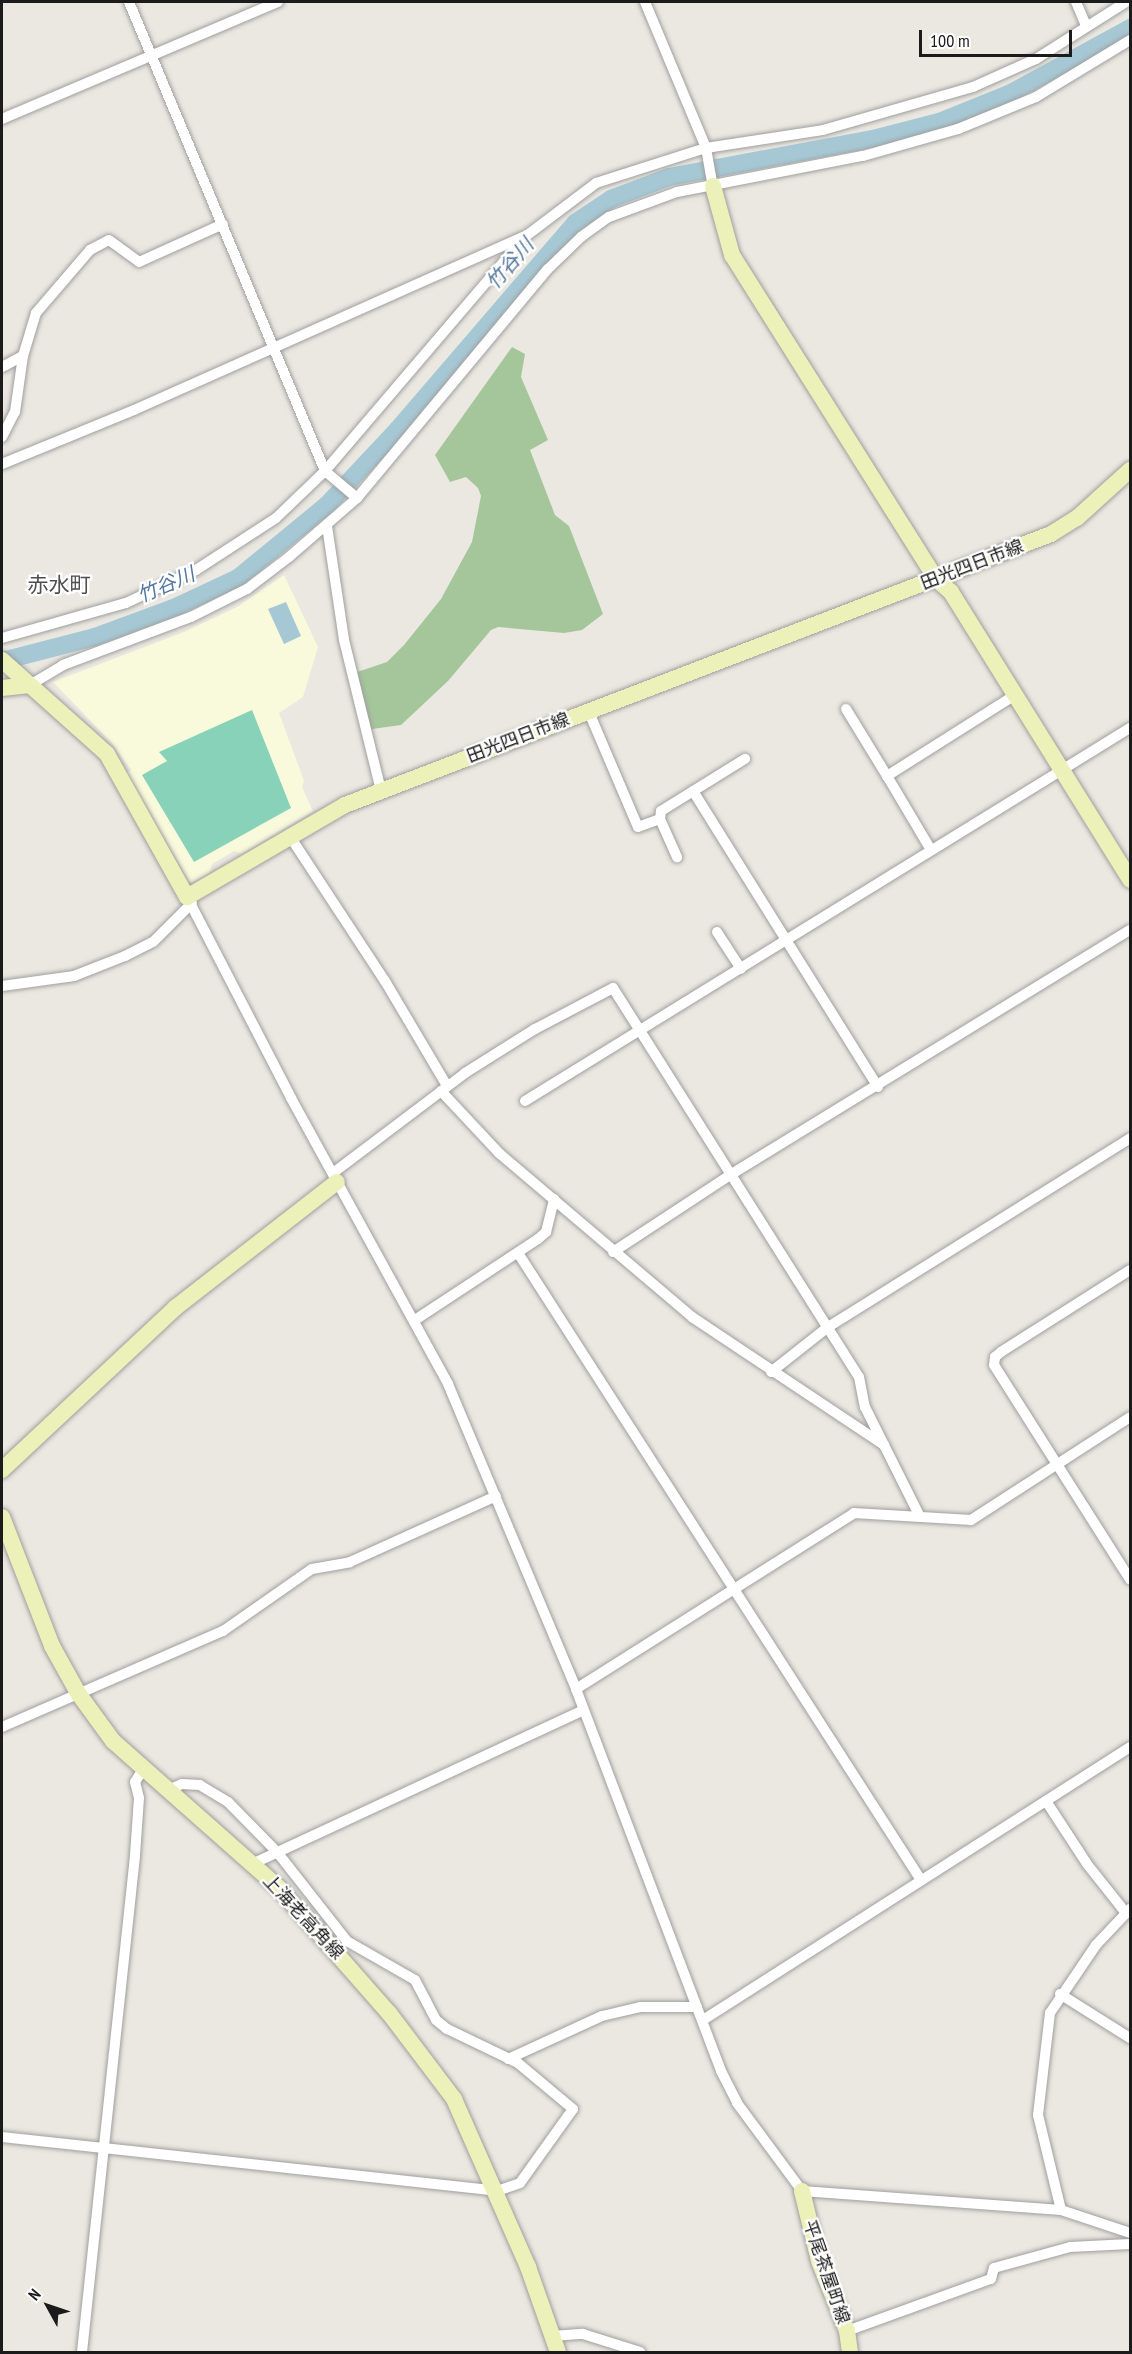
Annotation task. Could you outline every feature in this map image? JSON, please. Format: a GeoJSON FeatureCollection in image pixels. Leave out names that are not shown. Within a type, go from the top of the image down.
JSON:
{"type":"FeatureCollection","features":[{"type":"Feature","properties":{"kind":"main road"},"geometry":{"type":"LineString","coordinates":[[712,183],[732,255],[936,579],[951,591],[1131,880]]}},
{"type":"Feature","properties":{"kind":"main road","name":"田光四日市線"},"geometry":{"type":"LineString","coordinates":[[189,900],[289,835],[381,791],[1051,534],[1077,518],[1131,470]]}},
{"type":"Feature","properties":{"kind":"main road"},"geometry":{"type":"LineString","coordinates":[[2,660],[107,754],[189,900]]}},
{"type":"Feature","properties":{"kind":"main road"},"geometry":{"type":"LineString","coordinates":[[2,688],[26,681]]}},
{"type":"Feature","properties":{"kind":"main road"},"geometry":{"type":"LineString","coordinates":[[2,1470],[175,1308],[335,1178]]}},
{"type":"Feature","properties":{"kind":"main road","name":"上海老高角線"},"geometry":{"type":"LineString","coordinates":[[2,1517],[52,1646],[78,1693],[113,1742],[252,1864],[332,1946],[454,2099],[497,2192],[558,2352]]}},
{"type":"Feature","properties":{"kind":"main road","name":"平尾茶屋町線"},"geometry":{"type":"LineString","coordinates":[[802,2191],[819,2261],[847,2331],[850,2352]]}},
{"type":"Feature","properties":{"kind":"street"},"geometry":{"type":"LineString","coordinates":[[129,2],[325,471],[354,496]]}},
{"type":"Feature","properties":{"kind":"street"},"geometry":{"type":"LineString","coordinates":[[2,120],[278,2]]}},
{"type":"Feature","properties":{"kind":"street"},"geometry":{"type":"LineString","coordinates":[[645,2],[707,152],[712,183]]}},
{"type":"Feature","properties":{"kind":"street"},"geometry":{"type":"LineString","coordinates":[[1076,2],[1086,26]]}},
{"type":"Feature","properties":{"kind":"street"},"geometry":{"type":"LineString","coordinates":[[2,638],[126,603],[196,570],[276,518],[325,471],[526,236],[596,183],[707,152],[823,130],[916,106],[972,87],[1036,59],[1126,2]]}},
{"type":"Feature","properties":{"kind":"street"},"geometry":{"type":"LineString","coordinates":[[26,681],[191,617],[247,589],[327,526],[581,237],[635,204],[712,183],[863,156],[958,129],[1036,97],[1131,40]]}},
{"type":"Feature","properties":{"kind":"street"},"geometry":{"type":"LineString","coordinates":[[2,437],[15,412],[23,356],[41,304],[103,241],[109,240],[139,262],[223,224]]}},
{"type":"Feature","properties":{"kind":"street"},"geometry":{"type":"LineString","coordinates":[[2,464],[275,348],[526,236]]}},
{"type":"Feature","properties":{"kind":"street"},"geometry":{"type":"LineString","coordinates":[[2,367],[23,356]]}},
{"type":"Feature","properties":{"kind":"street"},"geometry":{"type":"LineString","coordinates":[[327,526],[344,640],[381,791]]}},
{"type":"Feature","properties":{"kind":"street"},"geometry":{"type":"LineString","coordinates":[[887,776],[1015,695]]}},
{"type":"Feature","properties":{"kind":"street"},"geometry":{"type":"LineString","coordinates":[[846,709],[932,850]]}},
{"type":"Feature","properties":{"kind":"street"},"geometry":{"type":"LineString","coordinates":[[588,710],[638,827],[660,819]]}},
{"type":"Feature","properties":{"kind":"street"},"geometry":{"type":"LineString","coordinates":[[525,1101],[1131,728]]}},
{"type":"Feature","properties":{"kind":"street"},"geometry":{"type":"LineString","coordinates":[[677,857],[660,819],[662,812],[745,759]]}},
{"type":"Feature","properties":{"kind":"street"},"geometry":{"type":"LineString","coordinates":[[693,791],[878,1087]]}},
{"type":"Feature","properties":{"kind":"street"},"geometry":{"type":"LineString","coordinates":[[289,835],[385,981],[444,1088],[493,1147],[613,1252],[692,1317],[771,1372],[885,1445]]}},
{"type":"Feature","properties":{"kind":"street"},"geometry":{"type":"LineString","coordinates":[[2,986],[74,976],[95,969],[153,942],[189,900],[335,1178],[415,1320],[496,1496],[576,1689],[582,1711],[697,2007],[737,2103],[802,2191],[1061,2210],[1131,2233]]}},
{"type":"Feature","properties":{"kind":"street"},"geometry":{"type":"LineString","coordinates":[[613,1252],[730,1175],[878,1087],[1131,930]]}},
{"type":"Feature","properties":{"kind":"street"},"geometry":{"type":"LineString","coordinates":[[717,932],[741,969]]}},
{"type":"Feature","properties":{"kind":"street"},"geometry":{"type":"LineString","coordinates":[[335,1178],[444,1088],[535,1029],[613,988],[860,1377],[865,1407],[919,1515]]}},
{"type":"Feature","properties":{"kind":"street"},"geometry":{"type":"LineString","coordinates":[[771,1372],[828,1327],[1131,1138]]}},
{"type":"Feature","properties":{"kind":"street"},"geometry":{"type":"LineString","coordinates":[[415,1320],[518,1253],[546,1232],[554,1199]]}},
{"type":"Feature","properties":{"kind":"street"},"geometry":{"type":"LineString","coordinates":[[518,1253],[921,1880]]}},
{"type":"Feature","properties":{"kind":"street"},"geometry":{"type":"LineString","coordinates":[[1131,1270],[995,1357],[994,1365],[1131,1578]]}},
{"type":"Feature","properties":{"kind":"street"},"geometry":{"type":"LineString","coordinates":[[576,1689],[854,1513],[919,1515],[971,1520],[1131,1417]]}},
{"type":"Feature","properties":{"kind":"street"},"geometry":{"type":"LineString","coordinates":[[2,1727],[223,1631],[312,1569],[350,1562],[496,1496]]}},
{"type":"Feature","properties":{"kind":"street"},"geometry":{"type":"LineString","coordinates":[[252,1864],[582,1711]]}},
{"type":"Feature","properties":{"kind":"street"},"geometry":{"type":"LineString","coordinates":[[703,2020],[1131,1747]]}},
{"type":"Feature","properties":{"kind":"street"},"geometry":{"type":"LineString","coordinates":[[82,2352],[135,1855],[139,1798],[135,1782],[143,1769]]}},
{"type":"Feature","properties":{"kind":"street"},"geometry":{"type":"LineString","coordinates":[[2,2137],[497,2192],[520,2183],[573,2109],[508,2059],[447,2029],[436,2020],[415,1980],[347,1941],[247,1819],[216,1794],[200,1785],[182,1784],[168,1790]]}},
{"type":"Feature","properties":{"kind":"street"},"geometry":{"type":"LineString","coordinates":[[1046,1801],[1087,1864],[1128,1911],[1096,1945],[1060,1995],[1050,2013],[1038,2115],[1061,2210]]}},
{"type":"Feature","properties":{"kind":"street"},"geometry":{"type":"LineString","coordinates":[[1060,1995],[1131,2038]]}},
{"type":"Feature","properties":{"kind":"street"},"geometry":{"type":"LineString","coordinates":[[508,2059],[602,2016],[640,2007],[697,2007]]}},
{"type":"Feature","properties":{"kind":"street"},"geometry":{"type":"LineString","coordinates":[[847,2331],[991,2279],[994,2268],[1070,2247],[1131,2244]]}},
{"type":"Feature","properties":{"kind":"street"},"geometry":{"type":"LineString","coordinates":[[552,2336],[568,2332],[583,2334],[640,2352]]}},
{"type":"Feature","properties":{"kind":"shaded area"},"geometry":{"type":"Polygon","coordinates":[[[284,575],[318,647],[303,697],[279,713],[304,781],[302,787],[313,811],[241,854],[234,851],[212,864],[210,873],[190,883],[126,773],[131,770],[112,743],[53,682],[184,632],[237,607],[284,575]]]}},
{"type":"Feature","properties":{"kind":"green space"},"geometry":{"type":"Polygon","coordinates":[[[512,347],[525,354],[521,377],[548,440],[530,450],[555,515],[569,526],[603,614],[582,630],[564,633],[498,627],[491,630],[448,681],[401,725],[365,730],[357,672],[387,662],[404,645],[441,599],[472,542],[481,496],[478,488],[466,477],[450,482],[435,455],[512,347]]]}},
{"type":"Feature","properties":{"kind":"green space"},"geometry":{"type":"Polygon","coordinates":[[[252,710],[291,808],[194,862],[142,775],[167,761],[159,752],[252,710]]]}},
{"type":"Feature","properties":{"kind":"water"},"geometry":{"type":"Polygon","coordinates":[[[286,602],[301,636],[284,644],[268,609],[286,602]]]}},
{"type":"Feature","properties":{"kind":"waterway","name":"竹谷川"},"geometry":{"type":"LineString","coordinates":[[2,661],[95,637],[176,607],[238,578],[327,505],[398,429],[575,223],[611,199],[669,177],[873,139],[939,122],[1011,93],[1130,28]]}},
{"type":"Feature","properties":{"kind":"district","name":"赤水町"},"geometry":{"type":"Point","coordinates":[59,585]}}]}
